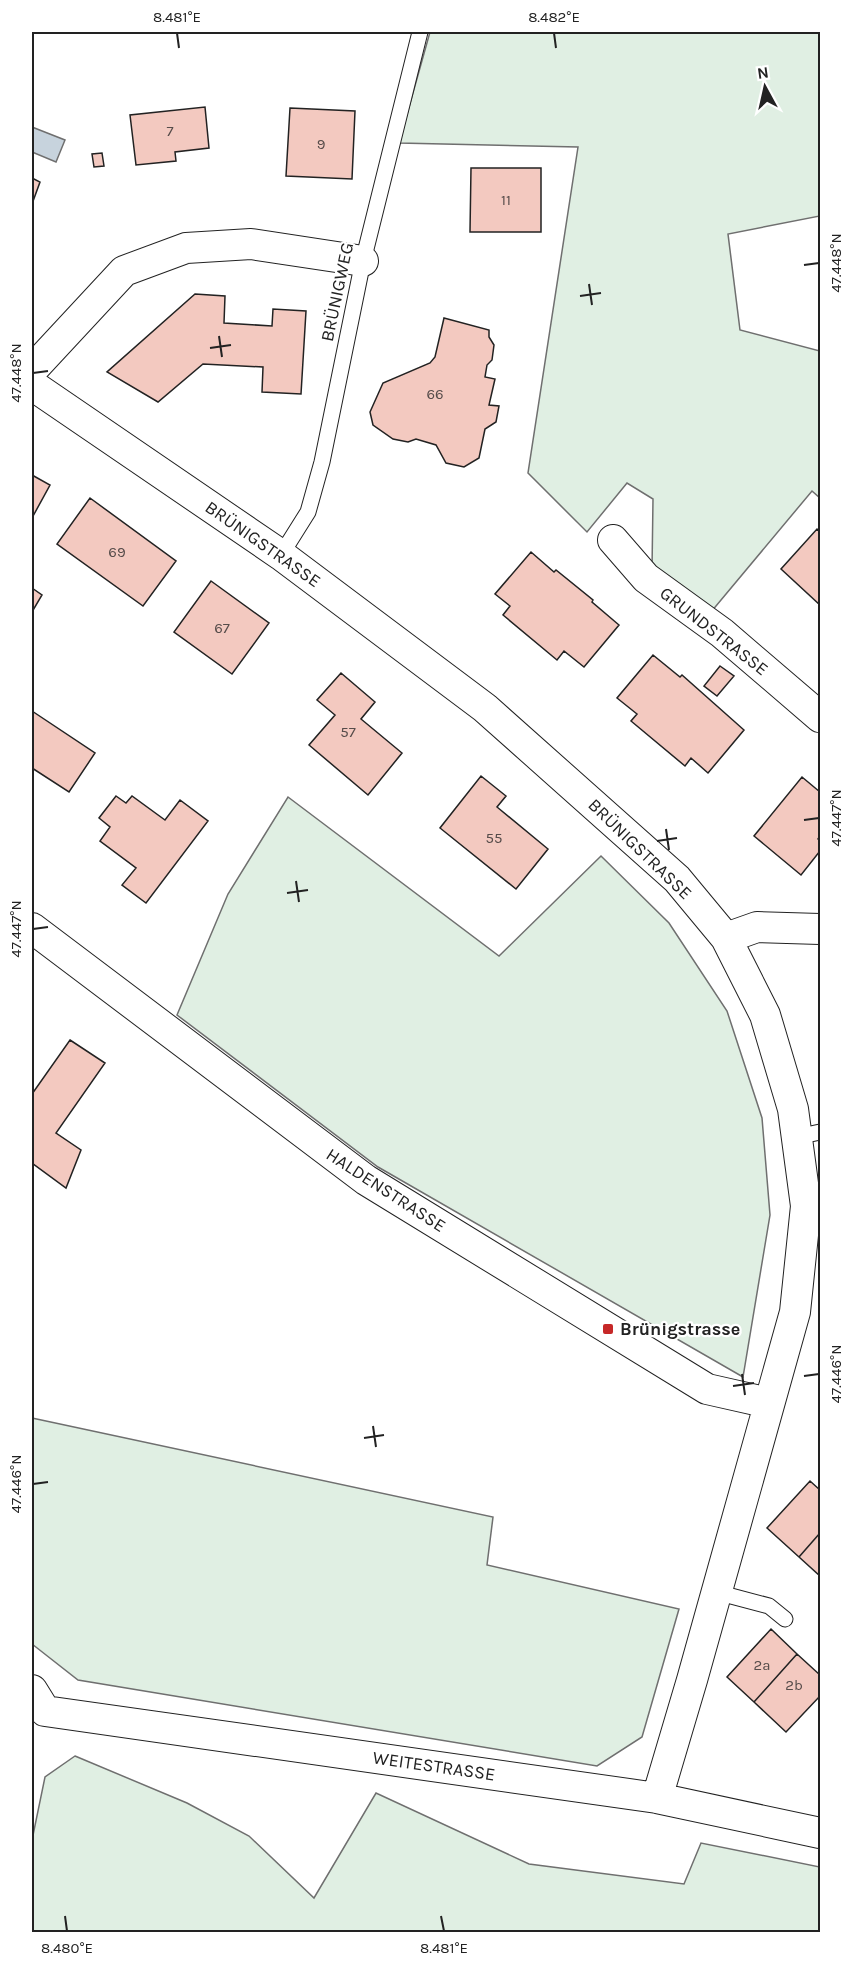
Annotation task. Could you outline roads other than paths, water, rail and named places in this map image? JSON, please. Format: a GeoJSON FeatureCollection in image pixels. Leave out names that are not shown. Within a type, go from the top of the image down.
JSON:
{"type":"FeatureCollection","features":[{"type":"Feature","properties":{"kind":"street"},"geometry":{"type":"LineString","coordinates":[[32,370],[124,271],[186,248],[251,244],[363,261]]}},
{"type":"Feature","properties":{"kind":"street","name":"BRÜNIGSTRASSE"},"geometry":{"type":"LineString","coordinates":[[32,385],[281,555],[484,708],[677,879],[726,938],[765,1015],[793,1109],[809,1134],[806,1206],[795,1312],[657,1798]]}},
{"type":"Feature","properties":{"kind":"street","name":"GRUNDSTRASSE"},"geometry":{"type":"LineString","coordinates":[[613,540],[646,578],[722,633],[820,717]]}},
{"type":"Feature","properties":{"kind":"street"},"geometry":{"type":"LineString","coordinates":[[726,938],[757,927],[820,929]]}},
{"type":"Feature","properties":{"kind":"street","name":"HALDENSTRASSE"},"geometry":{"type":"LineString","coordinates":[[32,928],[366,1180],[707,1389],[769,1403]]}},
{"type":"Feature","properties":{"kind":"street","name":"WEITESTRASSE"},"geometry":{"type":"LineString","coordinates":[[38,1700],[657,1798],[820,1833]]}},
{"type":"Feature","properties":{"kind":"lane","name":"BRÜNIGWEG"},"geometry":{"type":"LineString","coordinates":[[281,555],[308,512],[322,462],[363,261],[420,32]]}},
{"type":"Feature","properties":{"kind":"lane"},"geometry":{"type":"LineString","coordinates":[[716,1592],[769,1606],[785,1619]]}},
{"type":"Feature","properties":{"kind":"place","name":"Brünigstrasse"},"geometry":{"type":"Point","coordinates":[608,1329]}}]}
